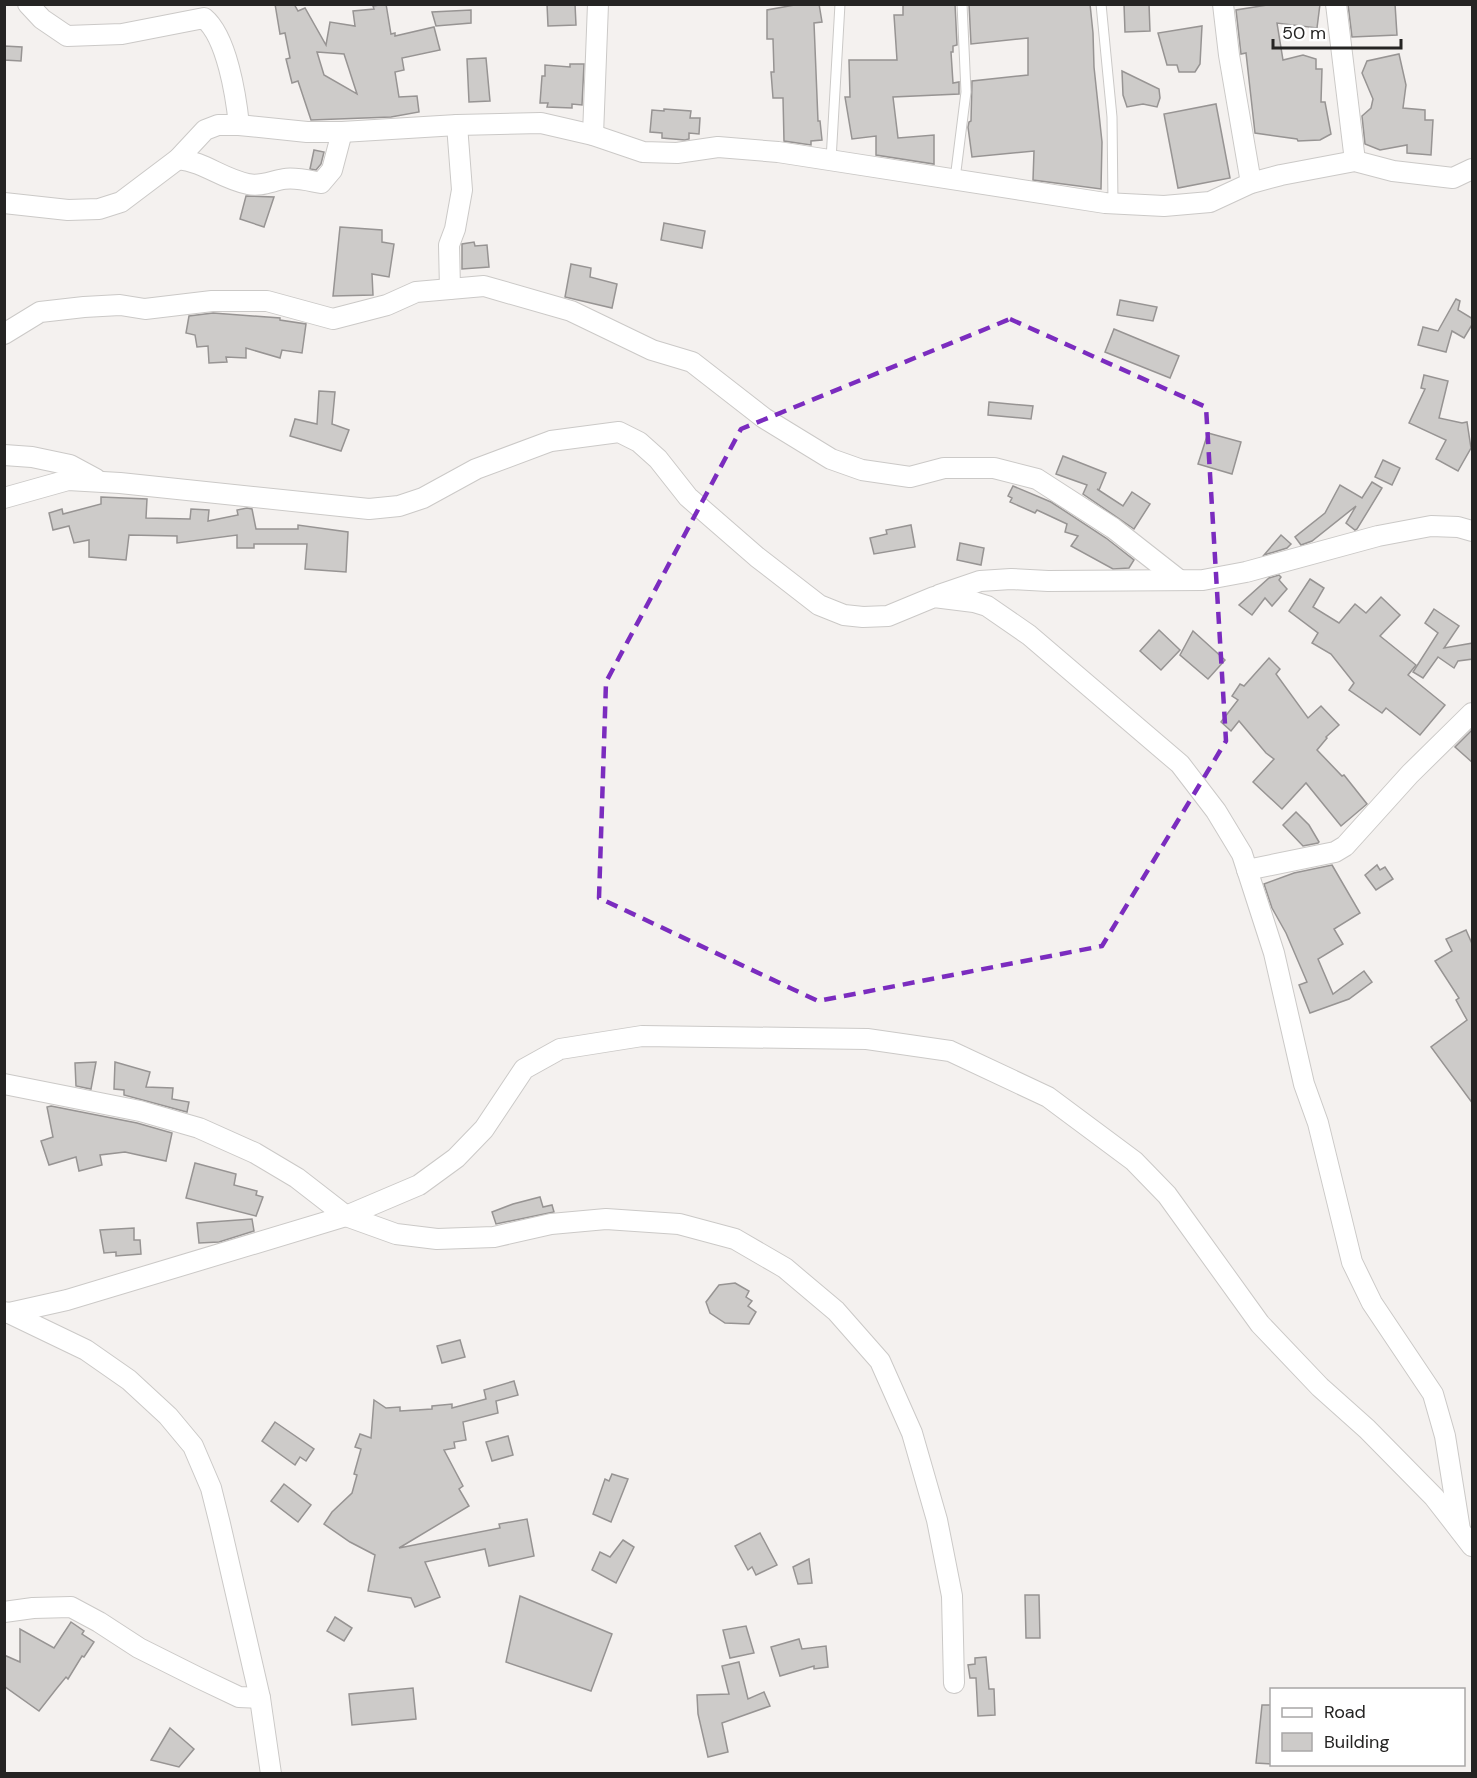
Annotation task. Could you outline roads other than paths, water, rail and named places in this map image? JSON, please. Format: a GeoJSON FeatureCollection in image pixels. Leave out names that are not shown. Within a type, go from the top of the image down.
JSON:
{"type":"FeatureCollection","features":[{"type":"Feature","properties":{"kind":"street"},"geometry":{"type":"LineString","coordinates":[[28,4],[42,19],[67,36],[122,34],[204,18],[213,25],[230,70],[239,125]]}},
{"type":"Feature","properties":{"kind":"street"},"geometry":{"type":"LineString","coordinates":[[593,135],[598,4]]}},
{"type":"Feature","properties":{"kind":"street"},"geometry":{"type":"LineString","coordinates":[[1223,4],[1229,55],[1251,183]]}},
{"type":"Feature","properties":{"kind":"street"},"geometry":{"type":"LineString","coordinates":[[1336,4],[1356,161]]}},
{"type":"Feature","properties":{"kind":"street"},"geometry":{"type":"LineString","coordinates":[[4,203],[68,210],[99,209],[121,202],[178,159],[205,130],[218,125],[307,132],[342,132],[541,123],[593,135],[643,152],[677,153],[718,147],[778,152],[1113,203],[1164,206],[1210,202],[1251,183],[1356,161],[1393,171],[1453,178],[1473,169]]}},
{"type":"Feature","properties":{"kind":"street"},"geometry":{"type":"LineString","coordinates":[[450,289],[449,245],[455,229],[462,190],[457,125]]}},
{"type":"Feature","properties":{"kind":"street"},"geometry":{"type":"LineString","coordinates":[[178,159],[195,161],[233,180],[250,185],[265,184],[286,178],[321,183],[332,170],[342,132]]}},
{"type":"Feature","properties":{"kind":"street"},"geometry":{"type":"LineString","coordinates":[[4,334],[40,312],[84,307],[120,305],[146,309],[212,301],[267,302],[333,319],[387,305],[417,292],[484,286],[571,311],[652,350],[692,362],[764,418],[831,459],[862,470],[910,477],[944,468],[993,468],[1037,479],[1113,528],[1178,579]]}},
{"type":"Feature","properties":{"kind":"street"},"geometry":{"type":"LineString","coordinates":[[4,498],[68,480],[369,509],[399,506],[423,498],[476,469],[551,441],[619,432],[639,442],[658,459],[688,497],[757,557],[819,605],[844,615],[888,616],[980,581],[1001,579],[1203,580],[1246,572],[1378,536],[1431,526],[1458,527],[1473,531]]}},
{"type":"Feature","properties":{"kind":"street"},"geometry":{"type":"LineString","coordinates":[[4,456],[32,458],[70,465],[101,482]]}},
{"type":"Feature","properties":{"kind":"street"},"geometry":{"type":"LineString","coordinates":[[934,597],[987,606],[1029,635],[1180,764],[1216,811],[1242,854],[1274,953],[1304,1084],[1318,1123],[1352,1262],[1372,1303],[1433,1394],[1445,1436],[1460,1530]]}},
{"type":"Feature","properties":{"kind":"street"},"geometry":{"type":"LineString","coordinates":[[1247,870],[1335,852],[1345,846],[1410,774],[1473,712]]}},
{"type":"Feature","properties":{"kind":"street"},"geometry":{"type":"LineString","coordinates":[[7,1312],[68,1300],[346,1216],[419,1185],[456,1158],[484,1129],[524,1069],[560,1049],[642,1036],[867,1039],[950,1051],[1048,1097],[1134,1161],[1167,1195],[1260,1324],[1320,1387],[1367,1429],[1434,1497],[1473,1546]]}},
{"type":"Feature","properties":{"kind":"street"},"geometry":{"type":"LineString","coordinates":[[4,1084],[140,1111],[199,1128],[263,1158],[297,1178],[346,1216],[396,1234],[437,1239],[494,1237],[551,1224],[606,1219],[679,1224],[735,1239],[785,1268],[836,1311],[880,1361],[912,1433],[937,1520],[952,1596],[954,1683]]}},
{"type":"Feature","properties":{"kind":"street"},"geometry":{"type":"LineString","coordinates":[[7,1312],[86,1350],[129,1380],[168,1416],[193,1446],[213,1497],[260,1698],[271,1773]]}},
{"type":"Feature","properties":{"kind":"street"},"geometry":{"type":"LineString","coordinates":[[4,1612],[70,1607],[99,1622],[139,1648],[199,1678],[239,1697],[260,1698]]}},
{"type":"Feature","properties":{"kind":"lane"},"geometry":{"type":"LineString","coordinates":[[831,160],[840,4]]}},
{"type":"Feature","properties":{"kind":"lane"},"geometry":{"type":"LineString","coordinates":[[955,179],[966,92],[962,4]]}},
{"type":"Feature","properties":{"kind":"lane"},"geometry":{"type":"LineString","coordinates":[[1101,4],[1112,117],[1113,203]]}}]}
